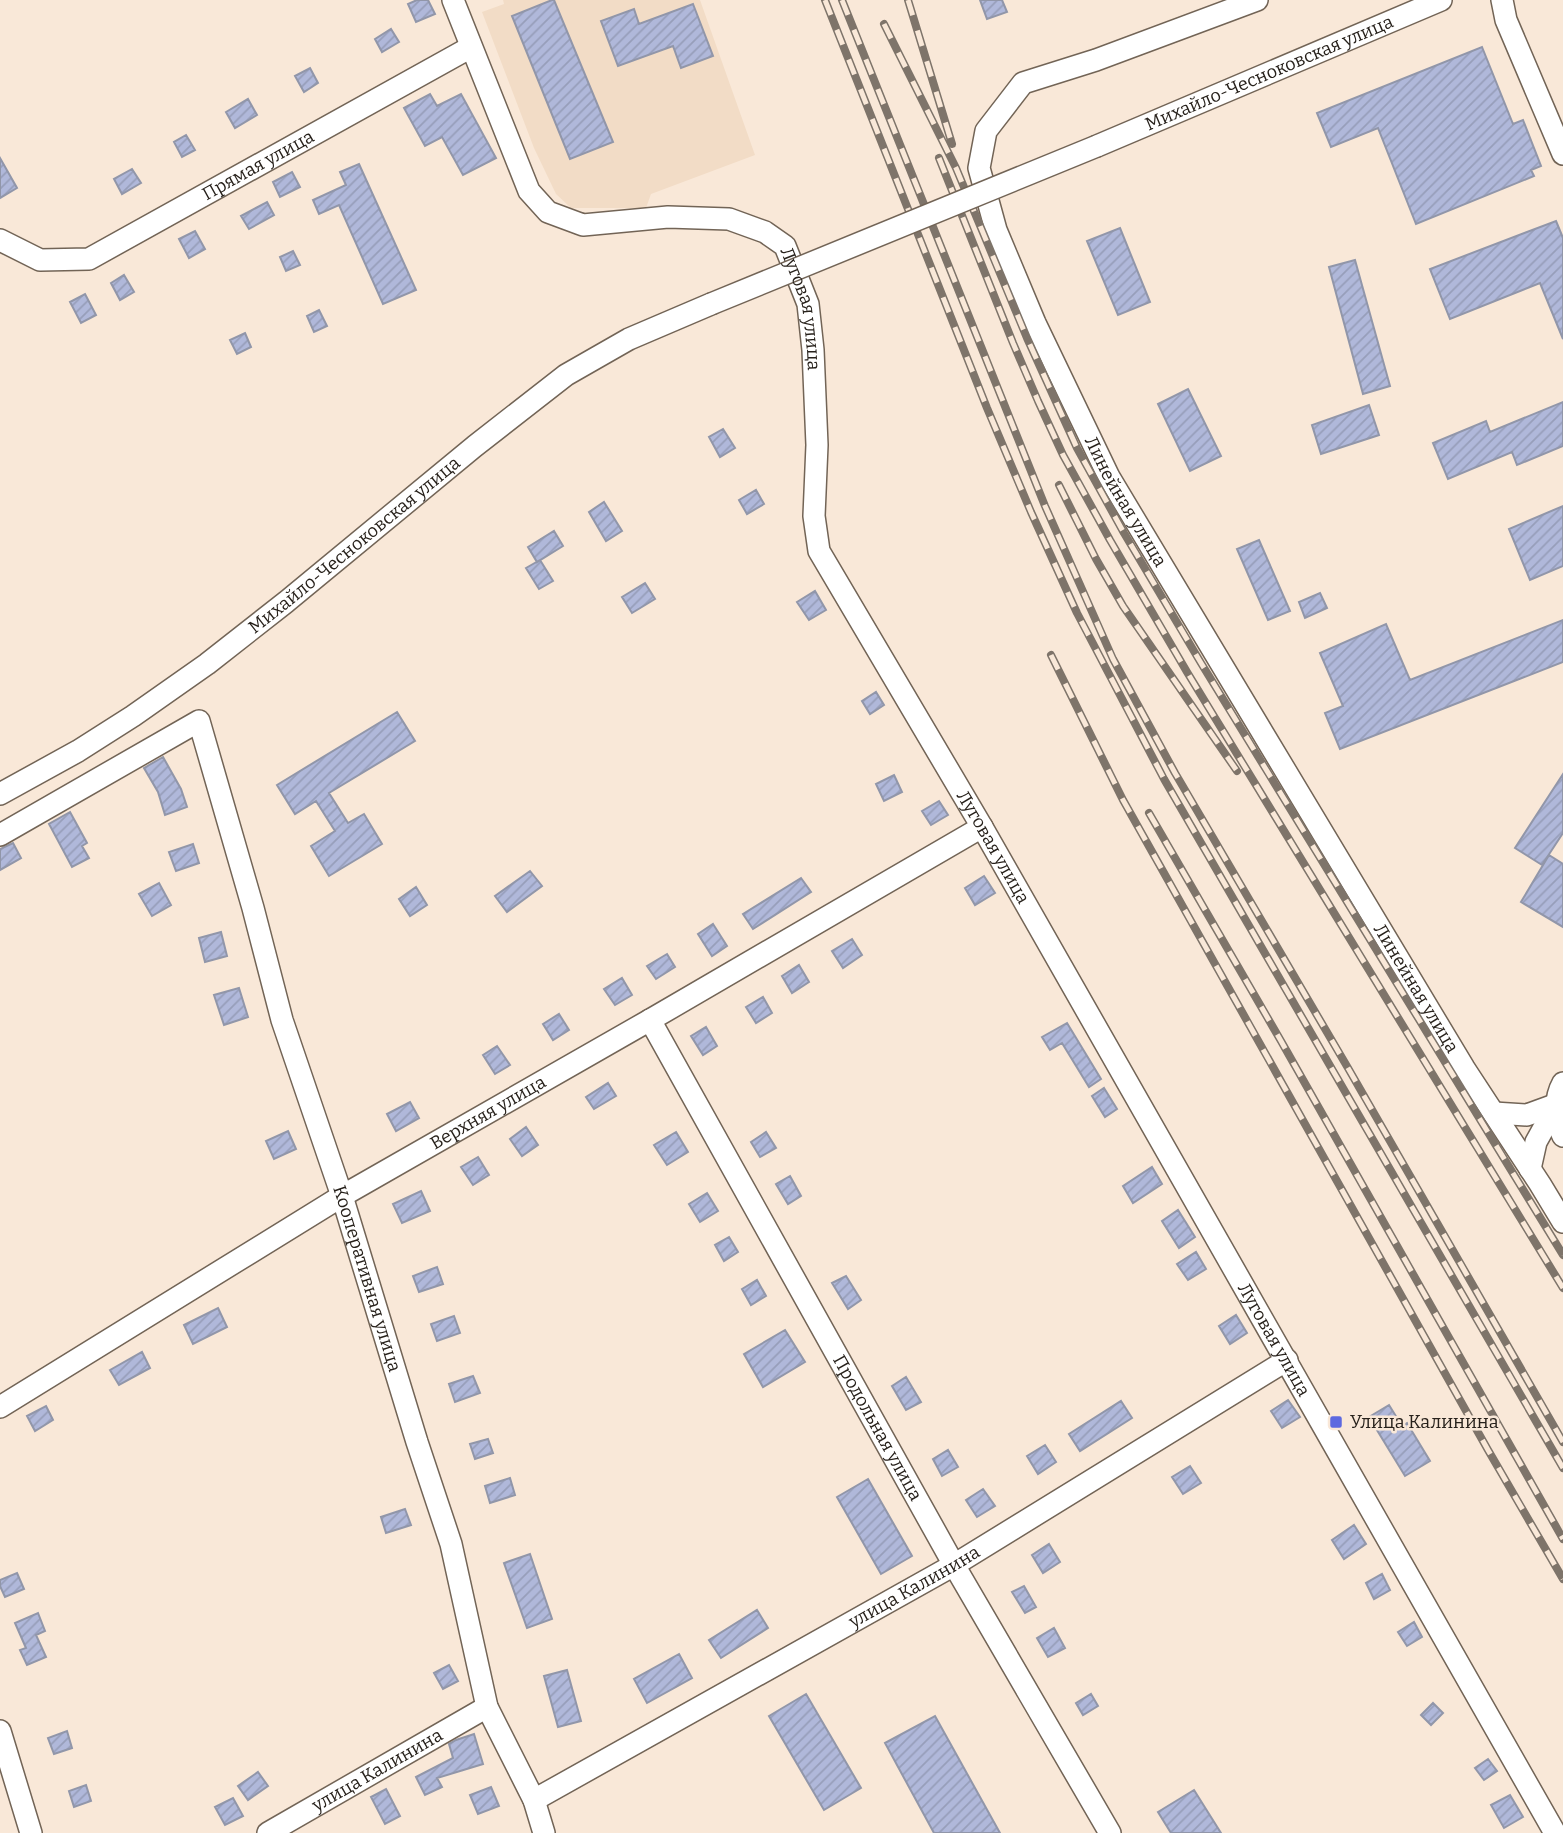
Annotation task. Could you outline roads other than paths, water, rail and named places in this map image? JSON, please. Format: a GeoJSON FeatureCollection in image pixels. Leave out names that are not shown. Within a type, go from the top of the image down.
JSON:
{"type":"FeatureCollection","features":[{"type":"Feature","properties":{"kind":"street","name":"Луговая улица"},"geometry":{"type":"LineString","coordinates":[[453,0],[529,191],[548,212],[583,225],[668,217],[729,219],[765,232],[785,246],[808,304],[817,445],[814,516],[819,551],[982,827],[1555,1833]]}},
{"type":"Feature","properties":{"kind":"street","name":"Линейная улица"},"geometry":{"type":"LineString","coordinates":[[1257,0],[1096,60],[1023,83],[986,131],[979,168],[996,230],[1035,323],[1109,477],[1450,1044],[1563,1222]]}},
{"type":"Feature","properties":{"kind":"street","name":"Михайло-Чесноковская улица"},"geometry":{"type":"LineString","coordinates":[[0,794],[78,751],[208,664],[566,375],[629,340],[1441,0]]}},
{"type":"Feature","properties":{"kind":"street"},"geometry":{"type":"LineString","coordinates":[[1502,0],[1506,20],[1563,154]]}},
{"type":"Feature","properties":{"kind":"street","name":"Прямая улица"},"geometry":{"type":"LineString","coordinates":[[0,240],[40,260],[89,259],[471,47]]}},
{"type":"Feature","properties":{"kind":"street","name":"Кооперативная улица"},"geometry":{"type":"LineString","coordinates":[[0,835],[199,721],[282,1020],[342,1196],[451,1544],[487,1707],[534,1800],[544,1833]]}},
{"type":"Feature","properties":{"kind":"street","name":"Верхняя улица"},"geometry":{"type":"LineString","coordinates":[[0,1407],[342,1196],[982,827]]}},
{"type":"Feature","properties":{"kind":"street","name":"Продольная улица"},"geometry":{"type":"LineString","coordinates":[[650,1020],[954,1564],[1110,1833]]}},
{"type":"Feature","properties":{"kind":"street"},"geometry":{"type":"LineString","coordinates":[[1530,1169],[1536,1142],[1557,1104],[1563,1083]]}},
{"type":"Feature","properties":{"kind":"street"},"geometry":{"type":"LineString","coordinates":[[1494,1113],[1527,1115],[1557,1104]]}},
{"type":"Feature","properties":{"kind":"street"},"geometry":{"type":"LineString","coordinates":[[1557,1104],[1558,1126],[1563,1136]]}},
{"type":"Feature","properties":{"kind":"street","name":"улица Калинина"},"geometry":{"type":"LineString","coordinates":[[534,1800],[954,1564],[1287,1360]]}},
{"type":"Feature","properties":{"kind":"street","name":"улица Калинина"},"geometry":{"type":"LineString","coordinates":[[268,1833],[487,1707]]}},
{"type":"Feature","properties":{"kind":"street"},"geometry":{"type":"LineString","coordinates":[[0,1731],[32,1833]]}},
{"type":"Feature","properties":{"kind":"railway"},"geometry":{"type":"LineString","coordinates":[[825,0],[987,408],[1077,613],[1164,779],[1563,1468]]}},
{"type":"Feature","properties":{"kind":"railway"},"geometry":{"type":"LineString","coordinates":[[842,0],[1045,506],[1113,659],[1175,773],[1563,1442]]}},
{"type":"Feature","properties":{"kind":"railway"},"geometry":{"type":"LineString","coordinates":[[908,0],[952,144]]}},
{"type":"Feature","properties":{"kind":"railway"},"geometry":{"type":"LineString","coordinates":[[884,24],[956,168],[1027,338],[1077,448],[1201,663],[1563,1255]]}},
{"type":"Feature","properties":{"kind":"railway"},"geometry":{"type":"LineString","coordinates":[[939,158],[1013,343],[1063,455],[1187,672],[1563,1288]]}},
{"type":"Feature","properties":{"kind":"railway"},"geometry":{"type":"LineString","coordinates":[[1059,485],[1123,606],[1237,771]]}},
{"type":"Feature","properties":{"kind":"railway"},"geometry":{"type":"LineString","coordinates":[[1051,655],[1123,800],[1563,1579]]}},
{"type":"Feature","properties":{"kind":"railway"},"geometry":{"type":"LineString","coordinates":[[1149,813],[1563,1539]]}},
{"type":"Feature","properties":{"kind":"place","name":"Улица Калинина"},"geometry":{"type":"Point","coordinates":[1336,1422]}}]}
